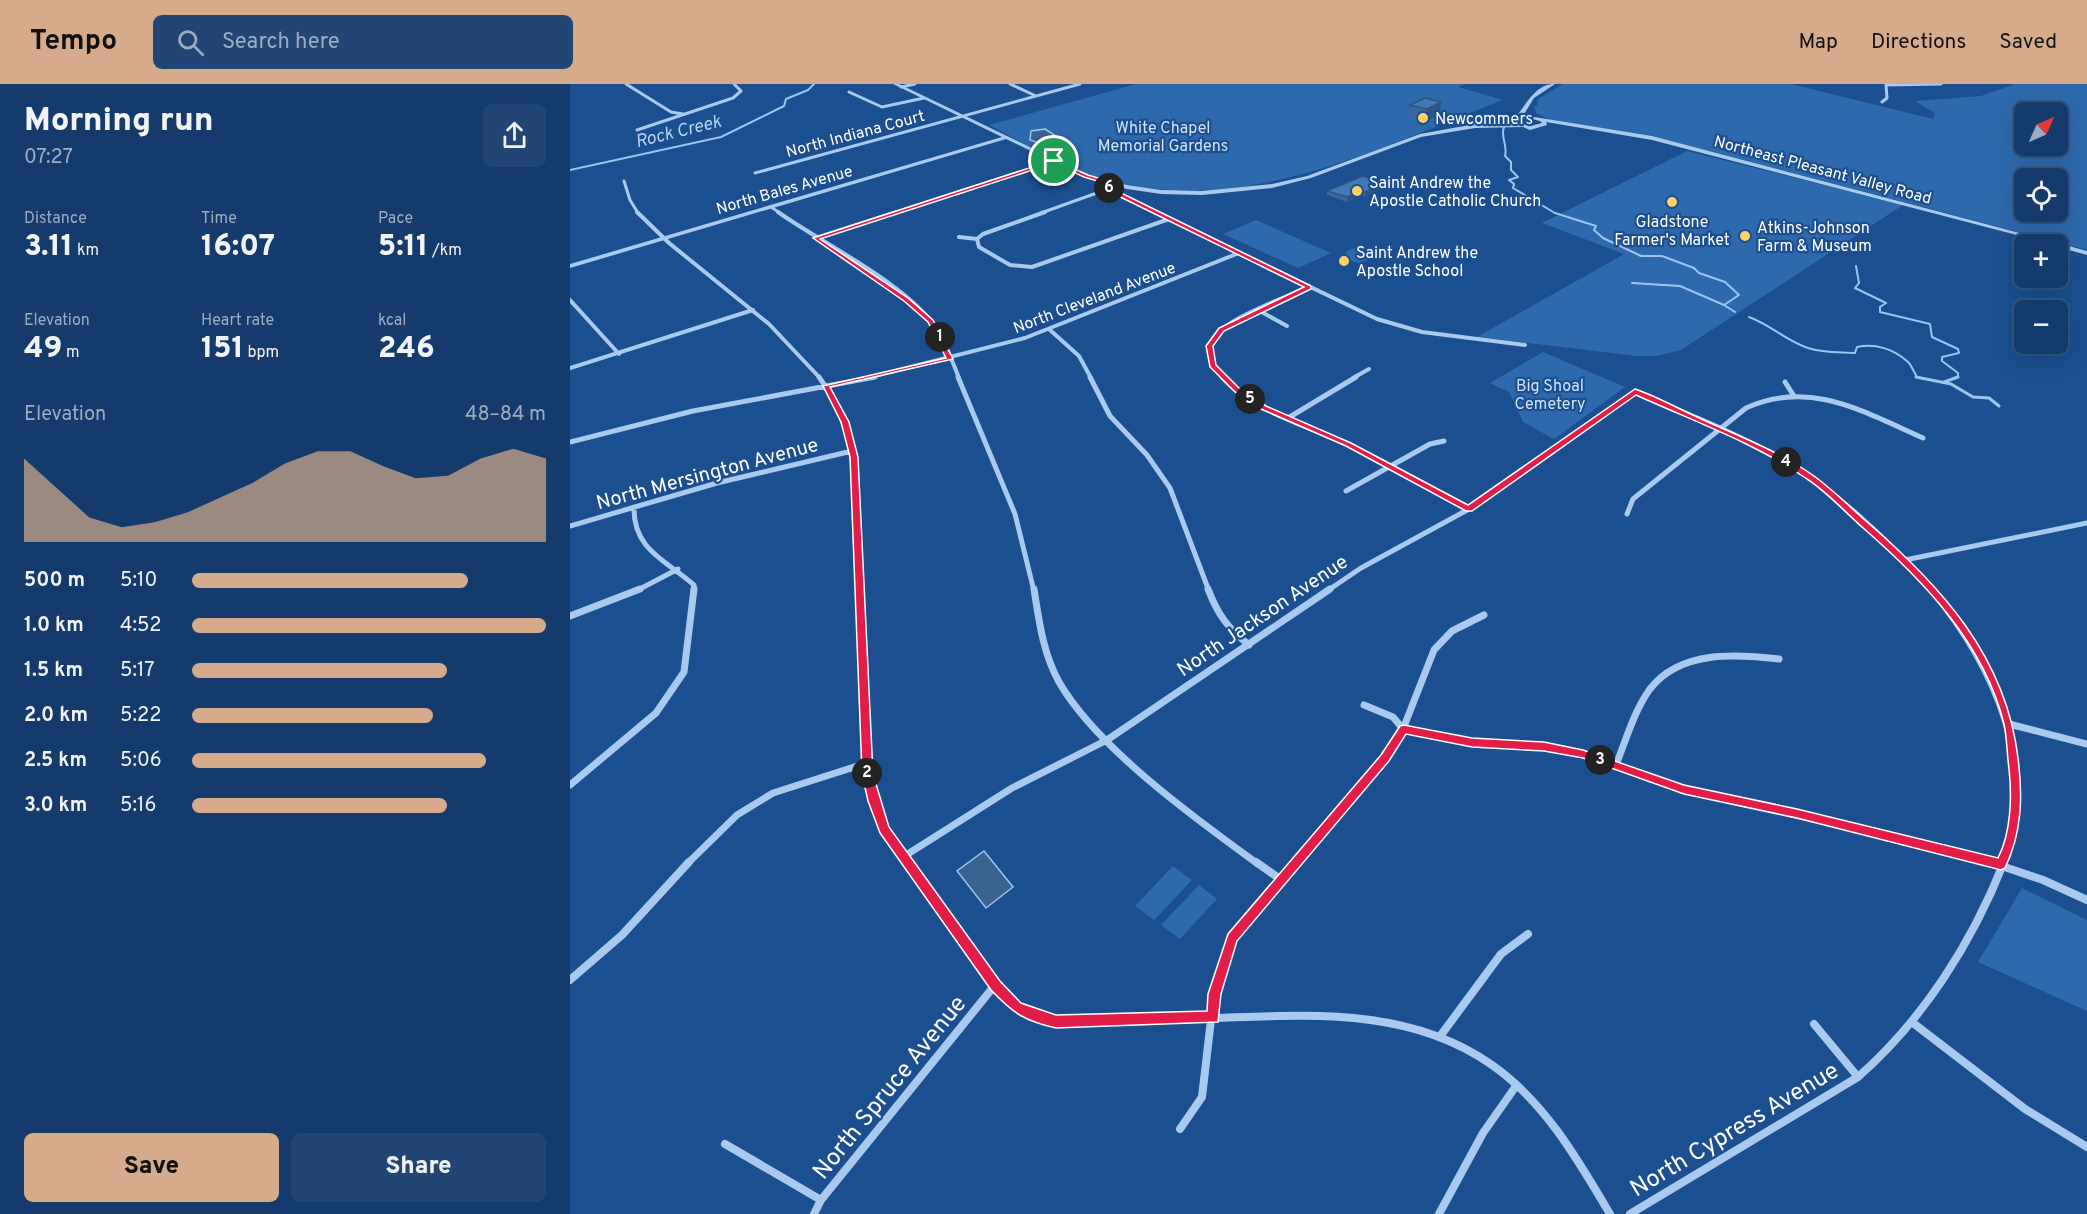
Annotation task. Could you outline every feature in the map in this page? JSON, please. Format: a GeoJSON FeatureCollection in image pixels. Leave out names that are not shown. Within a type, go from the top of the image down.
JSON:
{"type":"FeatureCollection","features":[{"type":"Feature","properties":{"kind":"street"},"geometry":{"type":"LineString","coordinates":[[626,84],[671,112],[685,115]]}},
{"type":"Feature","properties":{"kind":"street"},"geometry":{"type":"LineString","coordinates":[[637,130],[740,94],[741,89],[734,84]]}},
{"type":"Feature","properties":{"kind":"street"},"geometry":{"type":"LineString","coordinates":[[898,86],[915,84]]}},
{"type":"Feature","properties":{"kind":"street"},"geometry":{"type":"LineString","coordinates":[[1010,84],[1036,96]]}},
{"type":"Feature","properties":{"kind":"street","name":"North Indiana Court"},"geometry":{"type":"LineString","coordinates":[[755,172],[1080,84]]}},
{"type":"Feature","properties":{"kind":"street"},"geometry":{"type":"LineString","coordinates":[[1521,126],[1515,123],[1532,97],[1550,84]]}},
{"type":"Feature","properties":{"kind":"street"},"geometry":{"type":"LineString","coordinates":[[1882,102],[1887,98],[1884,84],[1941,84]]}},
{"type":"Feature","properties":{"kind":"street"},"geometry":{"type":"LineString","coordinates":[[898,86],[1086,176],[1116,185],[1185,193],[1262,188],[1309,177],[1420,136],[1490,125]]}},
{"type":"Feature","properties":{"kind":"street"},"geometry":{"type":"LineString","coordinates":[[849,92],[880,107],[924,98]]}},
{"type":"Feature","properties":{"kind":"street"},"geometry":{"type":"LineString","coordinates":[[1528,106],[1545,124],[1540,127]]}},
{"type":"Feature","properties":{"kind":"street","name":"Northeast Pleasant Valley Road"},"geometry":{"type":"LineString","coordinates":[[1490,125],[1517,119],[1540,119],[1652,138],[2015,234]]}},
{"type":"Feature","properties":{"kind":"street","name":"Northeast Pleasant Valley Road"},"geometry":{"type":"LineString","coordinates":[[1490,125],[1582,127]]}},
{"type":"Feature","properties":{"kind":"street","name":"North Bales Avenue"},"geometry":{"type":"LineString","coordinates":[[570,266],[1005,138]]}},
{"type":"Feature","properties":{"kind":"street"},"geometry":{"type":"LineString","coordinates":[[816,238],[1054,161]]}},
{"type":"Feature","properties":{"kind":"street"},"geometry":{"type":"LineString","coordinates":[[624,182],[634,208],[664,238],[753,310],[826,386],[845,422],[852,451],[867,763],[873,801],[884,829],[995,985],[1017,1008],[1035,1017],[1056,1022],[1363,1016],[1441,1035],[1479,1058],[1516,1086],[1566,1140],[1610,1214]]}},
{"type":"Feature","properties":{"kind":"street"},"geometry":{"type":"LineString","coordinates":[[959,237],[977,239],[983,234],[1116,185]]}},
{"type":"Feature","properties":{"kind":"street"},"geometry":{"type":"LineString","coordinates":[[1108,189],[1308,287],[1392,325],[1422,332],[1525,345]]}},
{"type":"Feature","properties":{"kind":"street"},"geometry":{"type":"LineString","coordinates":[[771,207],[906,300],[931,321],[1012,500],[1028,559],[1043,640],[1051,664],[1074,704],[1107,741],[1186,812],[1281,879]]}},
{"type":"Feature","properties":{"kind":"street"},"geometry":{"type":"LineString","coordinates":[[977,239],[976,243],[979,247],[1010,265],[1023,268],[1042,265],[1169,219]]}},
{"type":"Feature","properties":{"kind":"street","name":"Northeast Pleasant Valley Road"},"geometry":{"type":"LineString","coordinates":[[2068,248],[2087,253]]}},
{"type":"Feature","properties":{"kind":"street","name":"North Cleveland Avenue"},"geometry":{"type":"LineString","coordinates":[[570,442],[693,411],[826,386],[950,359],[1050,330],[1239,253]]}},
{"type":"Feature","properties":{"kind":"street"},"geometry":{"type":"LineString","coordinates":[[1020,275],[1023,268]]}},
{"type":"Feature","properties":{"kind":"street"},"geometry":{"type":"LineString","coordinates":[[1308,287],[1228,324],[1216,334],[1209,346],[1209,359],[1238,391],[1288,418],[1349,444],[1469,509]]}},
{"type":"Feature","properties":{"kind":"street"},"geometry":{"type":"LineString","coordinates":[[570,300],[620,354]]}},
{"type":"Feature","properties":{"kind":"street"},"geometry":{"type":"LineString","coordinates":[[570,368],[753,310]]}},
{"type":"Feature","properties":{"kind":"street"},"geometry":{"type":"LineString","coordinates":[[1258,310],[1287,326]]}},
{"type":"Feature","properties":{"kind":"street"},"geometry":{"type":"LineString","coordinates":[[1050,330],[1064,340],[1079,356],[1110,416],[1158,469],[1170,488],[1217,613],[1233,632],[1249,645]]}},
{"type":"Feature","properties":{"kind":"street"},"geometry":{"type":"LineString","coordinates":[[1288,418],[1369,369]]}},
{"type":"Feature","properties":{"kind":"street"},"geometry":{"type":"LineString","coordinates":[[1785,382],[1794,396]]}},
{"type":"Feature","properties":{"kind":"street","name":"North Jackson Avenue"},"geometry":{"type":"LineString","coordinates":[[903,857],[1011,788],[1107,741],[1361,568],[1469,509],[1635,392]]}},
{"type":"Feature","properties":{"kind":"street","name":"North Cypress Avenue"},"geometry":{"type":"LineString","coordinates":[[1630,1214],[1858,1077],[1883,1056],[1913,1023],[1937,989],[1985,906],[2009,847],[2016,803],[2015,758],[2009,724],[1990,674],[1969,636],[1934,590],[1905,560],[1811,478],[1783,460],[1635,392]]}},
{"type":"Feature","properties":{"kind":"street"},"geometry":{"type":"LineString","coordinates":[[1627,514],[1633,499],[1756,402],[1794,396],[1825,398],[1851,405],[1923,438]]}},
{"type":"Feature","properties":{"kind":"street"},"geometry":{"type":"LineString","coordinates":[[1346,491],[1430,444],[1444,441]]}},
{"type":"Feature","properties":{"kind":"street","name":"North Mersington Avenue"},"geometry":{"type":"LineString","coordinates":[[570,526],[785,465],[852,451]]}},
{"type":"Feature","properties":{"kind":"street"},"geometry":{"type":"LineString","coordinates":[[570,785],[656,713],[684,672],[693,585],[678,570],[647,548],[634,528],[634,507]]}},
{"type":"Feature","properties":{"kind":"street"},"geometry":{"type":"LineString","coordinates":[[1905,560],[2087,523]]}},
{"type":"Feature","properties":{"kind":"street"},"geometry":{"type":"LineString","coordinates":[[570,616],[641,589],[678,570]]}},
{"type":"Feature","properties":{"kind":"street"},"geometry":{"type":"LineString","coordinates":[[1180,1129],[1202,1097],[1214,994],[1232,938],[1385,758],[1404,729],[1434,650],[1452,631],[1484,615]]}},
{"type":"Feature","properties":{"kind":"street"},"geometry":{"type":"LineString","coordinates":[[1616,765],[1640,706],[1652,687],[1674,669],[1694,661],[1727,655],[1779,658]]}},
{"type":"Feature","properties":{"kind":"street"},"geometry":{"type":"LineString","coordinates":[[1364,705],[1393,717],[1404,729],[1472,743],[1544,746],[1583,754],[1684,790],[1797,814],[2001,864],[2087,900]]}},
{"type":"Feature","properties":{"kind":"street"},"geometry":{"type":"LineString","coordinates":[[2009,724],[2087,744]]}},
{"type":"Feature","properties":{"kind":"street"},"geometry":{"type":"LineString","coordinates":[[570,980],[622,935],[708,842],[737,815],[773,793],[867,763]]}},
{"type":"Feature","properties":{"kind":"street"},"geometry":{"type":"LineString","coordinates":[[1441,1035],[1501,954],[1528,934]]}},
{"type":"Feature","properties":{"kind":"street","name":"North Spruce Avenue"},"geometry":{"type":"LineString","coordinates":[[814,1214],[821,1200],[995,985]]}},
{"type":"Feature","properties":{"kind":"street"},"geometry":{"type":"LineString","coordinates":[[1913,1023],[2025,1109],[2087,1147]]}},
{"type":"Feature","properties":{"kind":"street","name":"North Cypress Avenue"},"geometry":{"type":"LineString","coordinates":[[1814,1024],[1858,1077]]}},
{"type":"Feature","properties":{"kind":"street"},"geometry":{"type":"LineString","coordinates":[[1439,1214],[1483,1132],[1516,1086]]}},
{"type":"Feature","properties":{"kind":"street"},"geometry":{"type":"LineString","coordinates":[[725,1144],[821,1200]]}},
{"type":"Feature","properties":{"kind":"green space","name":"White Chapel Memorial Gardens"},"geometry":{"type":"Polygon","coordinates":[[[1136,84],[1465,84],[1458,87],[1503,100],[1405,139],[1306,173],[1256,185],[1205,190],[1153,188],[1100,178],[1058,161],[989,125],[1136,84]]]}},
{"type":"Feature","properties":{"kind":"green space"},"geometry":{"type":"Polygon","coordinates":[[[1563,84],[1791,84],[1933,119],[1935,113],[1915,101],[1981,96],[2015,84],[2087,84],[2087,250],[2068,245],[2068,234],[2026,234],[1648,135],[1553,121],[1536,113],[1534,106],[1537,106],[1538,99],[1563,84]]]}},
{"type":"Feature","properties":{"kind":"green space"},"geometry":{"type":"Polygon","coordinates":[[[1687,151],[1903,205],[1681,350],[1656,356],[1637,356],[1477,337],[1624,254],[1542,223],[1687,151]]]}},
{"type":"Feature","properties":{"kind":"green space"},"geometry":{"type":"Polygon","coordinates":[[[1256,220],[1331,253],[1298,268],[1223,234],[1256,220]]]}},
{"type":"Feature","properties":{"kind":"green space"},"geometry":{"type":"Polygon","coordinates":[[[1358,246],[1381,253],[1382,256],[1359,263],[1348,260],[1345,252],[1358,246]]]}},
{"type":"Feature","properties":{"kind":"green space","name":"Big Shoal Cemetery"},"geometry":{"type":"Polygon","coordinates":[[[1543,352],[1625,387],[1554,439],[1523,422],[1509,392],[1490,383],[1543,352]]]}},
{"type":"Feature","properties":{"kind":"green space"},"geometry":{"type":"Polygon","coordinates":[[[1173,866],[1192,880],[1154,920],[1135,906],[1173,866]]]}},
{"type":"Feature","properties":{"kind":"green space"},"geometry":{"type":"Polygon","coordinates":[[[1199,885],[1217,899],[1180,939],[1161,925],[1199,885]]]}},
{"type":"Feature","properties":{"kind":"green space"},"geometry":{"type":"Polygon","coordinates":[[[2022,888],[2087,920],[2087,1011],[1978,962],[2022,888]]]}},
{"type":"Feature","properties":{"kind":"shaded area"},"geometry":{"type":"Polygon","coordinates":[[[1045,129],[1062,140],[1045,145],[1030,140],[1031,131],[1045,129]]]}},
{"type":"Feature","properties":{"kind":"shaded area"},"geometry":{"type":"Polygon","coordinates":[[[984,851],[1013,887],[986,908],[957,871],[984,851]]]}},
{"type":"Feature","properties":{"kind":"building"},"geometry":{"type":"Polygon","coordinates":[[[1425,98],[1441,102],[1427,109],[1410,105],[1425,98]]]}},
{"type":"Feature","properties":{"kind":"building","name":"Saint Andrew the Apostle Catholic Church"},"geometry":{"type":"Polygon","coordinates":[[[1363,176],[1383,184],[1347,197],[1327,191],[1363,176]]]}},
{"type":"Feature","properties":{"kind":"waterway","name":"Rock Creek"},"geometry":{"type":"LineString","coordinates":[[570,170],[721,137],[784,106],[786,99],[808,90],[814,84]]}},
{"type":"Feature","properties":{"kind":"waterway"},"geometry":{"type":"LineString","coordinates":[[1504,127],[1505,156],[1511,162],[1511,170],[1518,177],[1509,180],[1514,184],[1513,188],[1555,213],[1596,226],[1594,230],[1603,238],[1641,256],[1662,256],[1725,282],[1739,295],[1724,305]]}},
{"type":"Feature","properties":{"kind":"waterway"},"geometry":{"type":"LineString","coordinates":[[1856,266],[1859,283],[1855,288],[1886,303],[1880,307],[1880,312],[1930,324],[1932,337],[1958,349],[1959,353],[1942,357],[1942,361],[1958,373],[1958,377]]}},
{"type":"Feature","properties":{"kind":"waterway"},"geometry":{"type":"LineString","coordinates":[[1632,283],[1680,286],[1724,305]]}},
{"type":"Feature","properties":{"kind":"waterway"},"geometry":{"type":"LineString","coordinates":[[1724,305],[1735,312]]}},
{"type":"Feature","properties":{"kind":"waterway"},"geometry":{"type":"LineString","coordinates":[[1749,317],[1800,345],[1814,350],[1855,353],[1857,347],[1884,348],[1908,362],[1917,377]]}},
{"type":"Feature","properties":{"kind":"waterway"},"geometry":{"type":"LineString","coordinates":[[1917,377],[1951,384],[1973,397],[1989,398],[1999,406]]}},
{"type":"Feature","properties":{"kind":"waterway"},"geometry":{"type":"LineString","coordinates":[[1944,382],[1958,377]]}},
{"type":"Feature","properties":{"kind":"waterway"},"geometry":{"type":"LineString","coordinates":[[1954,378],[1958,377]]}},
{"type":"Feature","properties":{"kind":"place","name":"Newcommers"},"geometry":{"type":"Point","coordinates":[1423,118]}},
{"type":"Feature","properties":{"kind":"place","name":"Saint Andrew the Apostle Catholic Church"},"geometry":{"type":"Point","coordinates":[1357,191]}},
{"type":"Feature","properties":{"kind":"place","name":"Gladstone Farmer's Market"},"geometry":{"type":"Point","coordinates":[1672,202]}},
{"type":"Feature","properties":{"kind":"place","name":"Atkins-Johnson Farm & Museum"},"geometry":{"type":"Point","coordinates":[1745,236]}},
{"type":"Feature","properties":{"kind":"place","name":"Saint Andrew the Apostle School"},"geometry":{"type":"Point","coordinates":[1344,261]}},
{"type":"Feature","properties":{"kind":"route"},"geometry":{"type":"LineString","coordinates":[[1054,161],[1086,176],[1116,185],[1108,189],[1308,287],[1228,324],[1216,334],[1209,346],[1209,359],[1212,365],[1238,391],[1264,407],[1349,444],[1469,509],[1635,392],[1798,468],[1827,490],[1905,560],[1934,590],[1969,636],[1990,674],[2009,724],[2015,758],[2017,792],[2009,847],[2001,864],[1797,814],[1684,790],[1583,754],[1544,746],[1472,743],[1404,729],[1385,758],[1232,938],[1214,994],[1213,1018],[1056,1022],[1035,1017],[1017,1008],[995,985],[903,857],[884,829],[873,801],[867,774],[854,457],[845,422],[836,401],[826,386],[913,369],[950,359],[931,321],[906,300],[816,238],[1054,161]]}}]}
